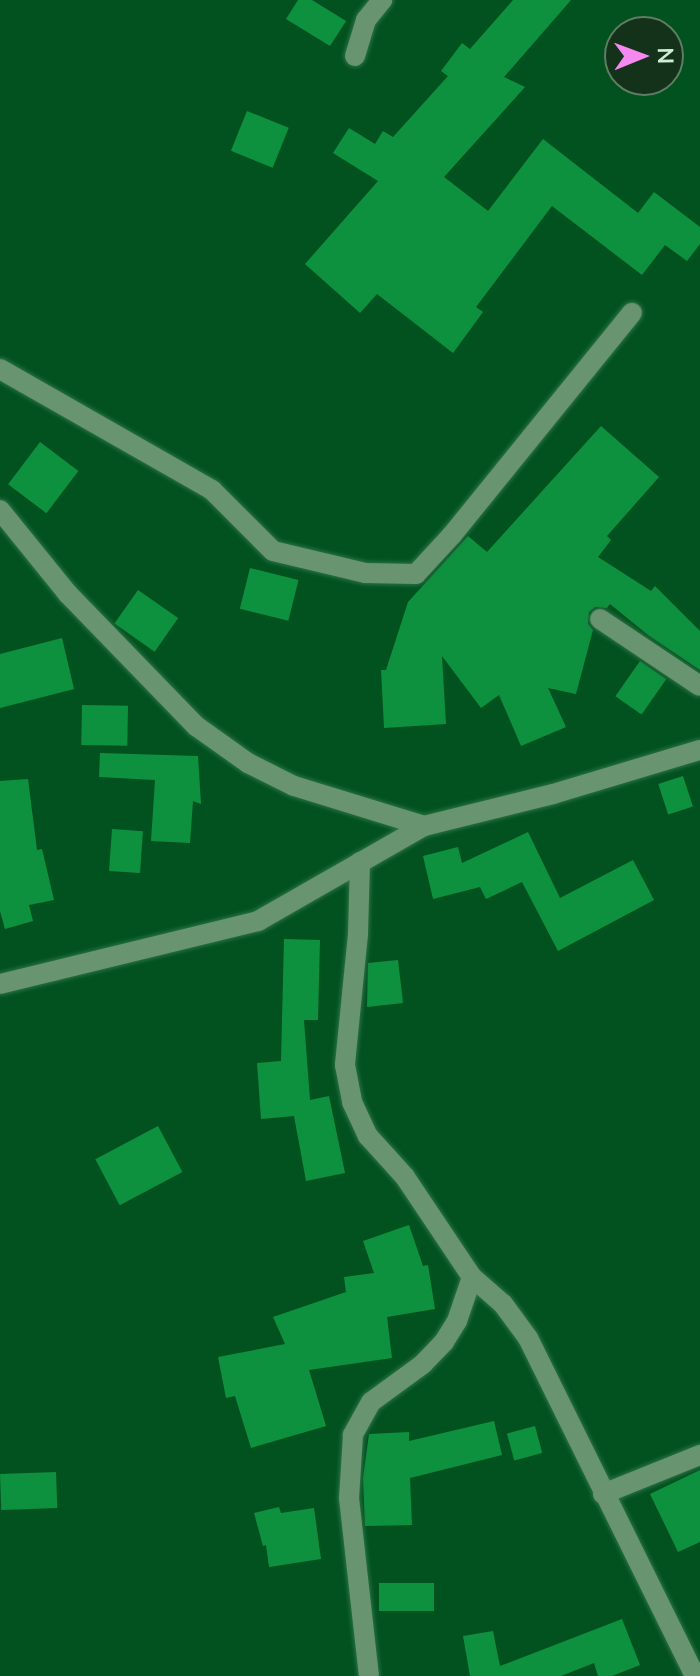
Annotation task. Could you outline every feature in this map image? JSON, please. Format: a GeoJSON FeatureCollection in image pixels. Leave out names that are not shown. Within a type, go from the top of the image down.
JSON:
{"type":"FeatureCollection","features":[{"type":"Feature","properties":{"kind":"street"},"geometry":{"type":"LineString","coordinates":[[355,56],[366,20],[382,0]]}},
{"type":"Feature","properties":{"kind":"street"},"geometry":{"type":"LineString","coordinates":[[0,369],[212,490],[273,551],[365,573],[416,574],[452,535],[632,313]]}},
{"type":"Feature","properties":{"kind":"street"},"geometry":{"type":"LineString","coordinates":[[0,510],[68,594],[196,726],[248,763],[294,786],[424,826]]}},
{"type":"Feature","properties":{"kind":"street"},"geometry":{"type":"LineString","coordinates":[[600,619],[700,686]]}},
{"type":"Feature","properties":{"kind":"street"},"geometry":{"type":"LineString","coordinates":[[0,984],[258,921],[424,826],[553,794],[700,750]]}},
{"type":"Feature","properties":{"kind":"street"},"geometry":{"type":"LineString","coordinates":[[360,862],[358,934],[345,1054],[352,1102],[368,1136],[405,1177],[472,1277],[503,1304],[528,1338],[695,1676]]}},
{"type":"Feature","properties":{"kind":"street"},"geometry":{"type":"LineString","coordinates":[[369,1676],[349,1498],[353,1435],[371,1402],[423,1364],[444,1342],[457,1321],[472,1277]]}},
{"type":"Feature","properties":{"kind":"street"},"geometry":{"type":"LineString","coordinates":[[603,1494],[700,1455]]}},
{"type":"Feature","properties":{"kind":"building"},"geometry":{"type":"Polygon","coordinates":[[[298,0],[312,0],[346,21],[330,46],[286,19],[298,0]]]}},
{"type":"Feature","properties":{"kind":"building"},"geometry":{"type":"Polygon","coordinates":[[[513,0],[571,0],[504,77],[525,87],[444,177],[488,211],[543,139],[638,213],[654,192],[700,227],[700,244],[687,261],[665,245],[642,275],[552,206],[476,307],[483,312],[453,353],[377,294],[360,313],[305,264],[378,181],[333,153],[349,128],[375,144],[383,131],[393,137],[448,76],[441,71],[462,43],[470,49],[513,0]]]}},
{"type":"Feature","properties":{"kind":"building"},"geometry":{"type":"Polygon","coordinates":[[[247,111],[289,128],[273,168],[231,151],[247,111]]]}},
{"type":"Feature","properties":{"kind":"building"},"geometry":{"type":"Polygon","coordinates":[[[601,426],[659,477],[607,536],[611,540],[598,557],[651,591],[655,586],[700,631],[700,670],[648,635],[610,604],[607,608],[595,607],[589,612],[588,624],[593,630],[576,694],[548,688],[566,727],[521,746],[499,695],[481,708],[442,656],[446,724],[384,728],[381,670],[386,670],[408,602],[468,536],[487,552],[601,426]]]}},
{"type":"Feature","properties":{"kind":"building"},"geometry":{"type":"Polygon","coordinates":[[[40,442],[78,471],[46,513],[8,484],[40,442]]]}},
{"type":"Feature","properties":{"kind":"building"},"geometry":{"type":"Polygon","coordinates":[[[250,568],[299,580],[288,621],[240,609],[250,568]]]}},
{"type":"Feature","properties":{"kind":"building"},"geometry":{"type":"Polygon","coordinates":[[[138,590],[178,618],[155,652],[114,624],[138,590]]]}},
{"type":"Feature","properties":{"kind":"building"},"geometry":{"type":"Polygon","coordinates":[[[62,638],[74,689],[0,708],[0,654],[62,638]]]}},
{"type":"Feature","properties":{"kind":"building"},"geometry":{"type":"Polygon","coordinates":[[[640,661],[666,679],[642,715],[615,696],[640,661]]]}},
{"type":"Feature","properties":{"kind":"building"},"geometry":{"type":"Polygon","coordinates":[[[82,705],[128,706],[127,746],[81,745],[82,705]]]}},
{"type":"Feature","properties":{"kind":"building"},"geometry":{"type":"Polygon","coordinates":[[[100,753],[198,756],[201,804],[193,801],[190,843],[151,841],[155,780],[99,777],[100,753]]]}},
{"type":"Feature","properties":{"kind":"building"},"geometry":{"type":"Polygon","coordinates":[[[683,776],[693,806],[668,814],[658,784],[683,776]]]}},
{"type":"Feature","properties":{"kind":"building"},"geometry":{"type":"Polygon","coordinates":[[[28,779],[37,850],[42,849],[54,900],[29,905],[33,921],[5,929],[0,911],[0,781],[28,779]]]}},
{"type":"Feature","properties":{"kind":"building"},"geometry":{"type":"Polygon","coordinates":[[[112,829],[143,831],[140,873],[109,871],[112,829]]]}},
{"type":"Feature","properties":{"kind":"building"},"geometry":{"type":"Polygon","coordinates":[[[528,832],[560,898],[633,860],[654,900],[558,951],[522,882],[486,899],[480,887],[433,899],[423,856],[458,847],[462,863],[528,832]]]}},
{"type":"Feature","properties":{"kind":"building"},"geometry":{"type":"Polygon","coordinates":[[[284,939],[320,940],[318,1020],[304,1020],[310,1100],[329,1096],[345,1173],[306,1181],[294,1116],[261,1119],[257,1063],[281,1061],[284,939]]]}},
{"type":"Feature","properties":{"kind":"building"},"geometry":{"type":"Polygon","coordinates":[[[398,960],[403,1003],[367,1007],[368,963],[398,960]]]}},
{"type":"Feature","properties":{"kind":"building"},"geometry":{"type":"Polygon","coordinates":[[[158,1126],[182,1172],[120,1205],[95,1159],[158,1126]]]}},
{"type":"Feature","properties":{"kind":"building"},"geometry":{"type":"Polygon","coordinates":[[[409,1225],[423,1266],[428,1265],[435,1309],[387,1317],[392,1358],[309,1370],[326,1426],[251,1448],[235,1396],[226,1398],[218,1357],[285,1344],[273,1317],[346,1292],[344,1277],[374,1273],[363,1241],[409,1225]]]}},
{"type":"Feature","properties":{"kind":"building"},"geometry":{"type":"Polygon","coordinates":[[[494,1421],[502,1455],[410,1478],[412,1525],[365,1526],[363,1478],[369,1434],[409,1432],[409,1441],[494,1421]]]}},
{"type":"Feature","properties":{"kind":"building"},"geometry":{"type":"Polygon","coordinates":[[[535,1426],[542,1453],[514,1461],[507,1434],[535,1426]]]}},
{"type":"Feature","properties":{"kind":"building"},"geometry":{"type":"Polygon","coordinates":[[[700,1470],[700,1542],[678,1552],[650,1494],[700,1470]]]}},
{"type":"Feature","properties":{"kind":"building"},"geometry":{"type":"Polygon","coordinates":[[[56,1472],[57,1508],[1,1510],[0,1474],[56,1472]]]}},
{"type":"Feature","properties":{"kind":"building"},"geometry":{"type":"Polygon","coordinates":[[[279,1507],[281,1513],[314,1508],[321,1559],[269,1567],[266,1545],[263,1546],[254,1513],[279,1507]]]}},
{"type":"Feature","properties":{"kind":"building"},"geometry":{"type":"Polygon","coordinates":[[[379,1583],[434,1583],[434,1611],[379,1611],[379,1583]]]}},
{"type":"Feature","properties":{"kind":"building"},"geometry":{"type":"Polygon","coordinates":[[[622,1619],[640,1665],[612,1676],[598,1676],[594,1663],[561,1676],[470,1676],[463,1636],[493,1631],[500,1666],[622,1619]]]}}]}
